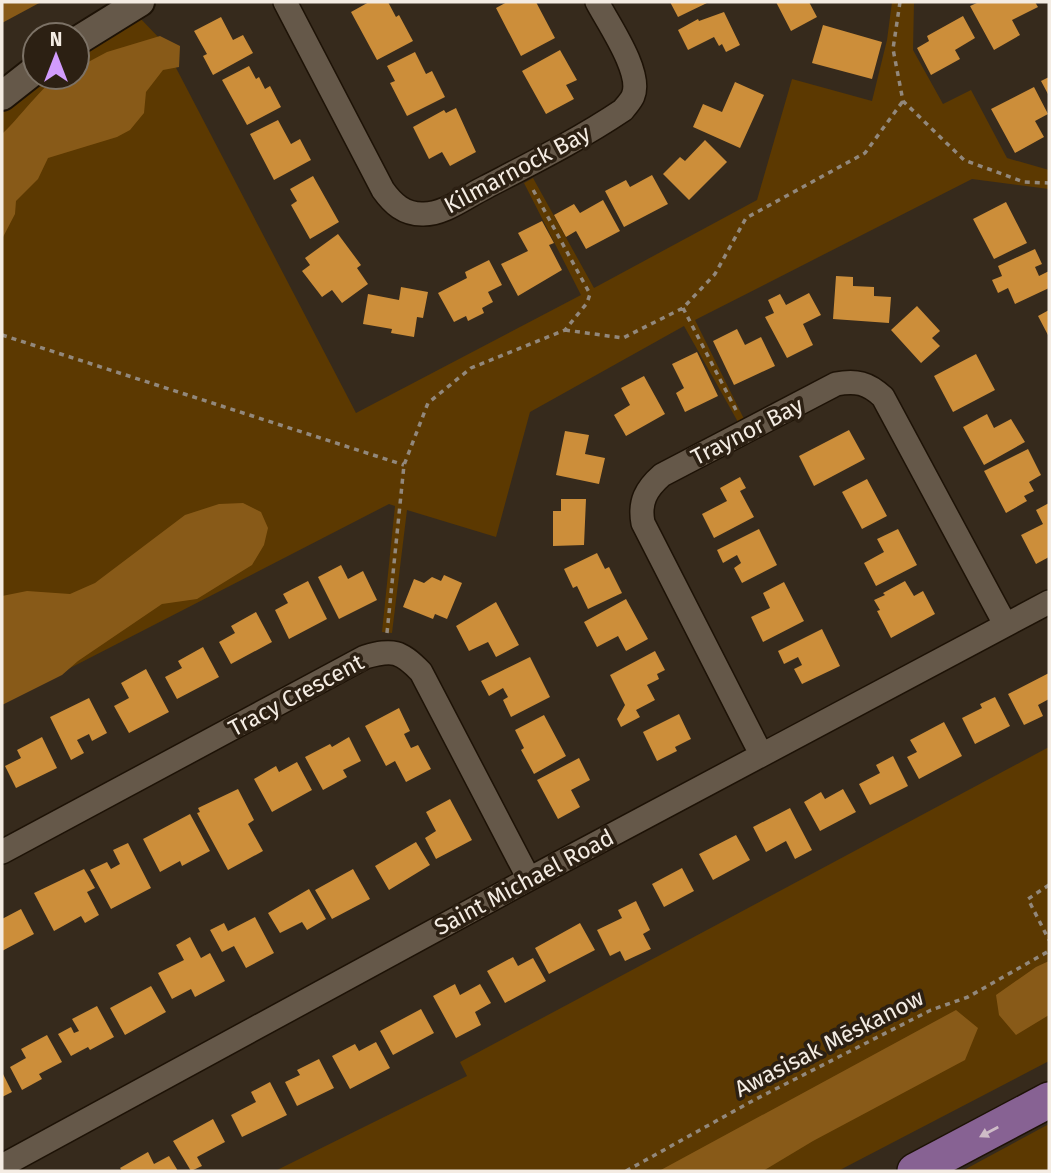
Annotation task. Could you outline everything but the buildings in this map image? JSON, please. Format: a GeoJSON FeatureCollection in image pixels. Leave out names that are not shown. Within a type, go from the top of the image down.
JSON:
{"type":"FeatureCollection","features":[{"type":"Feature","properties":{"kind":"main road"},"geometry":{"type":"LineString","coordinates":[[915,1171],[1049,1100]]}},
{"type":"Feature","properties":{"kind":"street"},"geometry":{"type":"LineString","coordinates":[[91,32],[140,2]]}},
{"type":"Feature","properties":{"kind":"street","name":"Kilmarnock Bay"},"geometry":{"type":"LineString","coordinates":[[285,2],[383,190],[392,202],[406,212],[424,215],[440,211],[623,110],[634,95],[634,78],[629,62],[597,2]]}},
{"type":"Feature","properties":{"kind":"street"},"geometry":{"type":"LineString","coordinates":[[2,96],[21,81]]}},
{"type":"Feature","properties":{"kind":"street","name":"Traynor Bay"},"geometry":{"type":"LineString","coordinates":[[761,754],[643,523],[643,498],[651,485],[662,475],[836,384],[851,381],[864,383],[883,397],[1005,624]]}},
{"type":"Feature","properties":{"kind":"street","name":"Saint Michael Road"},"geometry":{"type":"LineString","coordinates":[[2,1166],[761,754],[1049,602]]}},
{"type":"Feature","properties":{"kind":"street","name":"Tracy Crescent"},"geometry":{"type":"LineString","coordinates":[[2,852],[365,657],[393,652],[408,658],[421,672],[529,879]]}},
{"type":"Feature","properties":{"kind":"path"},"geometry":{"type":"LineString","coordinates":[[900,2],[893,49],[903,101],[964,160],[1024,182],[1049,183]]}},
{"type":"Feature","properties":{"kind":"path"},"geometry":{"type":"LineString","coordinates":[[565,330],[624,338],[683,308],[715,274],[746,218],[865,153],[903,101]]}},
{"type":"Feature","properties":{"kind":"path"},"geometry":{"type":"LineString","coordinates":[[393,652],[387,634],[404,465],[428,404],[471,368],[565,330],[587,303],[590,295],[521,168]]}},
{"type":"Feature","properties":{"kind":"path"},"geometry":{"type":"LineString","coordinates":[[683,308],[747,431]]}},
{"type":"Feature","properties":{"kind":"path"},"geometry":{"type":"LineString","coordinates":[[2,335],[404,465]]}},
{"type":"Feature","properties":{"kind":"path"},"geometry":{"type":"LineString","coordinates":[[1049,885],[1028,899],[1049,940]]}},
{"type":"Feature","properties":{"kind":"path","name":"Awasisak Mēskanow"},"geometry":{"type":"LineString","coordinates":[[625,1171],[754,1100],[931,1010],[968,997],[1049,951]]}},
{"type":"Feature","properties":{"kind":"shaded area"},"geometry":{"type":"Polygon","coordinates":[[[2,2],[41,2],[2,23],[2,2]]]}},
{"type":"Feature","properties":{"kind":"shaded area"},"geometry":{"type":"Polygon","coordinates":[[[892,2],[914,2],[913,50],[943,104],[971,90],[1007,158],[1049,170],[1049,189],[972,179],[695,320],[744,419],[738,422],[684,326],[530,412],[496,537],[407,510],[392,633],[382,632],[395,506],[389,504],[2,703],[2,110],[22,91],[91,91],[91,46],[139,17],[162,41],[356,413],[581,295],[524,183],[533,178],[594,288],[757,200],[792,79],[872,101],[887,40],[892,2]]]}},
{"type":"Feature","properties":{"kind":"shaded area"},"geometry":{"type":"Polygon","coordinates":[[[160,36],[180,46],[179,67],[163,70],[146,92],[144,113],[130,130],[117,137],[48,158],[38,179],[16,201],[15,214],[2,239],[2,134],[41,91],[91,91],[91,61],[107,52],[160,36]]]}},
{"type":"Feature","properties":{"kind":"shaded area"},"geometry":{"type":"Polygon","coordinates":[[[243,503],[261,512],[268,528],[264,545],[252,565],[197,599],[162,604],[78,661],[62,675],[2,705],[2,596],[27,591],[70,594],[95,583],[185,515],[219,504],[243,503]]]}},
{"type":"Feature","properties":{"kind":"shaded area"},"geometry":{"type":"Polygon","coordinates":[[[1049,747],[1049,1061],[838,1171],[275,1171],[467,1076],[460,1062],[1049,747]]]}},
{"type":"Feature","properties":{"kind":"shaded area"},"geometry":{"type":"Polygon","coordinates":[[[1049,961],[1049,1015],[1016,1035],[999,1015],[996,995],[1049,961]]]}},
{"type":"Feature","properties":{"kind":"shaded area"},"geometry":{"type":"Polygon","coordinates":[[[956,1010],[978,1028],[965,1060],[813,1141],[763,1171],[659,1171],[956,1010]]]}},
{"type":"Feature","properties":{"kind":"shaded area"},"geometry":{"type":"Polygon","coordinates":[[[1049,1124],[1049,1171],[962,1171],[1049,1124]]]}}]}
